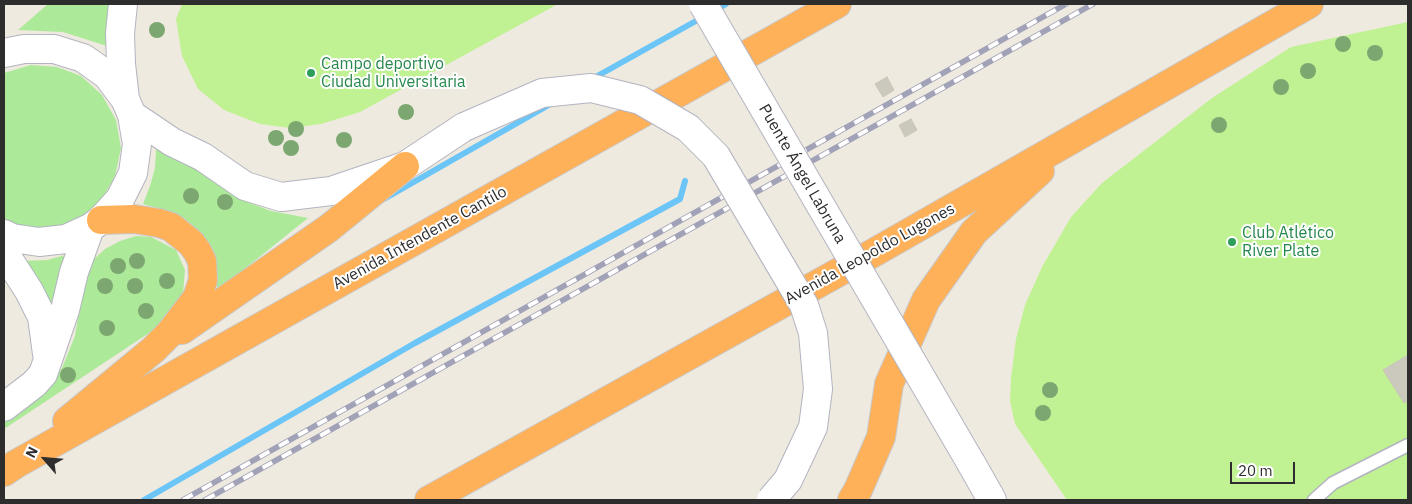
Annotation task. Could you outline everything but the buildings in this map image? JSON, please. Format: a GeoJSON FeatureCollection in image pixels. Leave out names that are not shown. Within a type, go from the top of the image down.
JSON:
{"type":"FeatureCollection","features":[{"type":"Feature","properties":{"kind":"highway","name":"Avenida Intendente Cantilo"},"geometry":{"type":"LineString","coordinates":[[10,468],[838,4]]}},
{"type":"Feature","properties":{"kind":"highway","name":"Avenida Leopoldo Lugones"},"geometry":{"type":"LineString","coordinates":[[429,500],[875,252],[1309,4]]}},
{"type":"Feature","properties":{"kind":"highway"},"geometry":{"type":"LineString","coordinates":[[852,500],[881,437],[889,384],[926,300],[974,232],[1074,139]]}},
{"type":"Feature","properties":{"kind":"highway"},"geometry":{"type":"LineString","coordinates":[[10,468],[153,350],[329,228],[405,166]]}},
{"type":"Feature","properties":{"kind":"highway"},"geometry":{"type":"LineString","coordinates":[[96,224],[134,219],[171,227],[191,243],[202,261],[203,280],[197,298],[181,320],[153,350]]}},
{"type":"Feature","properties":{"kind":"main road"},"geometry":{"type":"LineString","coordinates":[[4,407],[34,384],[43,374],[65,310],[74,272],[96,224],[120,199],[133,173],[137,144],[121,64],[120,33],[124,4]]}},
{"type":"Feature","properties":{"kind":"main road","name":"Puente Ángel Labruna"},"geometry":{"type":"LineString","coordinates":[[703,4],[992,500]]}},
{"type":"Feature","properties":{"kind":"main road"},"geometry":{"type":"LineString","coordinates":[[4,52],[54,49],[83,58],[108,75],[129,107],[172,142],[203,158],[244,186],[282,197],[330,191],[405,166],[464,128],[542,93],[591,88],[640,100],[688,128],[716,156],[804,306],[813,333],[818,389],[813,427],[788,480],[771,500]]}},
{"type":"Feature","properties":{"kind":"main road"},"geometry":{"type":"LineString","coordinates":[[4,234],[12,238],[39,242],[66,239],[96,224]]}},
{"type":"Feature","properties":{"kind":"main road"},"geometry":{"type":"LineString","coordinates":[[4,252],[29,291],[42,317],[48,361]]}},
{"type":"Feature","properties":{"kind":"lane"},"geometry":{"type":"LineString","coordinates":[[1314,500],[1333,483],[1408,445]]}},
{"type":"Feature","properties":{"kind":"green space"},"geometry":{"type":"Polygon","coordinates":[[[48,4],[112,4],[107,46],[63,32],[18,30],[48,4]]]}},
{"type":"Feature","properties":{"kind":"green space","name":"Campo deportivo Ciudad Universitaria"},"geometry":{"type":"Polygon","coordinates":[[[182,4],[558,4],[360,112],[321,124],[290,128],[260,124],[224,110],[198,89],[182,56],[176,19],[182,4]]]}},
{"type":"Feature","properties":{"kind":"green space","name":"Club Atlético River Plate"},"geometry":{"type":"Polygon","coordinates":[[[1408,22],[1408,500],[1067,500],[1015,424],[1010,401],[1016,339],[1025,305],[1042,267],[1071,217],[1102,183],[1212,98],[1291,47],[1408,22]]]}},
{"type":"Feature","properties":{"kind":"green space"},"geometry":{"type":"Polygon","coordinates":[[[31,65],[57,67],[81,76],[102,95],[116,120],[121,148],[115,176],[101,201],[79,219],[52,229],[23,229],[4,222],[4,73],[31,65]]]}},
{"type":"Feature","properties":{"kind":"green space"},"geometry":{"type":"Polygon","coordinates":[[[155,143],[187,162],[240,199],[271,211],[308,218],[217,291],[217,269],[209,244],[196,228],[185,219],[168,211],[143,204],[155,168],[155,143]]]}},
{"type":"Feature","properties":{"kind":"green space"},"geometry":{"type":"Polygon","coordinates":[[[136,236],[151,237],[176,250],[185,270],[183,294],[177,308],[155,329],[4,429],[4,421],[50,388],[62,368],[75,336],[84,279],[92,261],[105,249],[120,241],[136,236]]]}},
{"type":"Feature","properties":{"kind":"green space"},"geometry":{"type":"Polygon","coordinates":[[[69,254],[51,309],[23,261],[47,260],[69,254]]]}},
{"type":"Feature","properties":{"kind":"waterway"},"geometry":{"type":"LineString","coordinates":[[714,11],[726,4]]}},
{"type":"Feature","properties":{"kind":"waterway"},"geometry":{"type":"LineString","coordinates":[[592,79],[703,17]]}},
{"type":"Feature","properties":{"kind":"waterway"},"geometry":{"type":"LineString","coordinates":[[384,199],[554,102]]}},
{"type":"Feature","properties":{"kind":"waterway"},"geometry":{"type":"LineString","coordinates":[[144,500],[415,343],[680,199],[685,181]]}},
{"type":"Feature","properties":{"kind":"railway"},"geometry":{"type":"LineString","coordinates":[[183,500],[1066,4]]}},
{"type":"Feature","properties":{"kind":"railway"},"geometry":{"type":"LineString","coordinates":[[205,500],[1093,4]]}},
{"type":"Feature","properties":{"kind":"place","name":"Campo deportivo Ciudad Universitaria"},"geometry":{"type":"Point","coordinates":[311,73]}},
{"type":"Feature","properties":{"kind":"place","name":"Club Atlético River Plate"},"geometry":{"type":"Point","coordinates":[1232,242]}}]}
